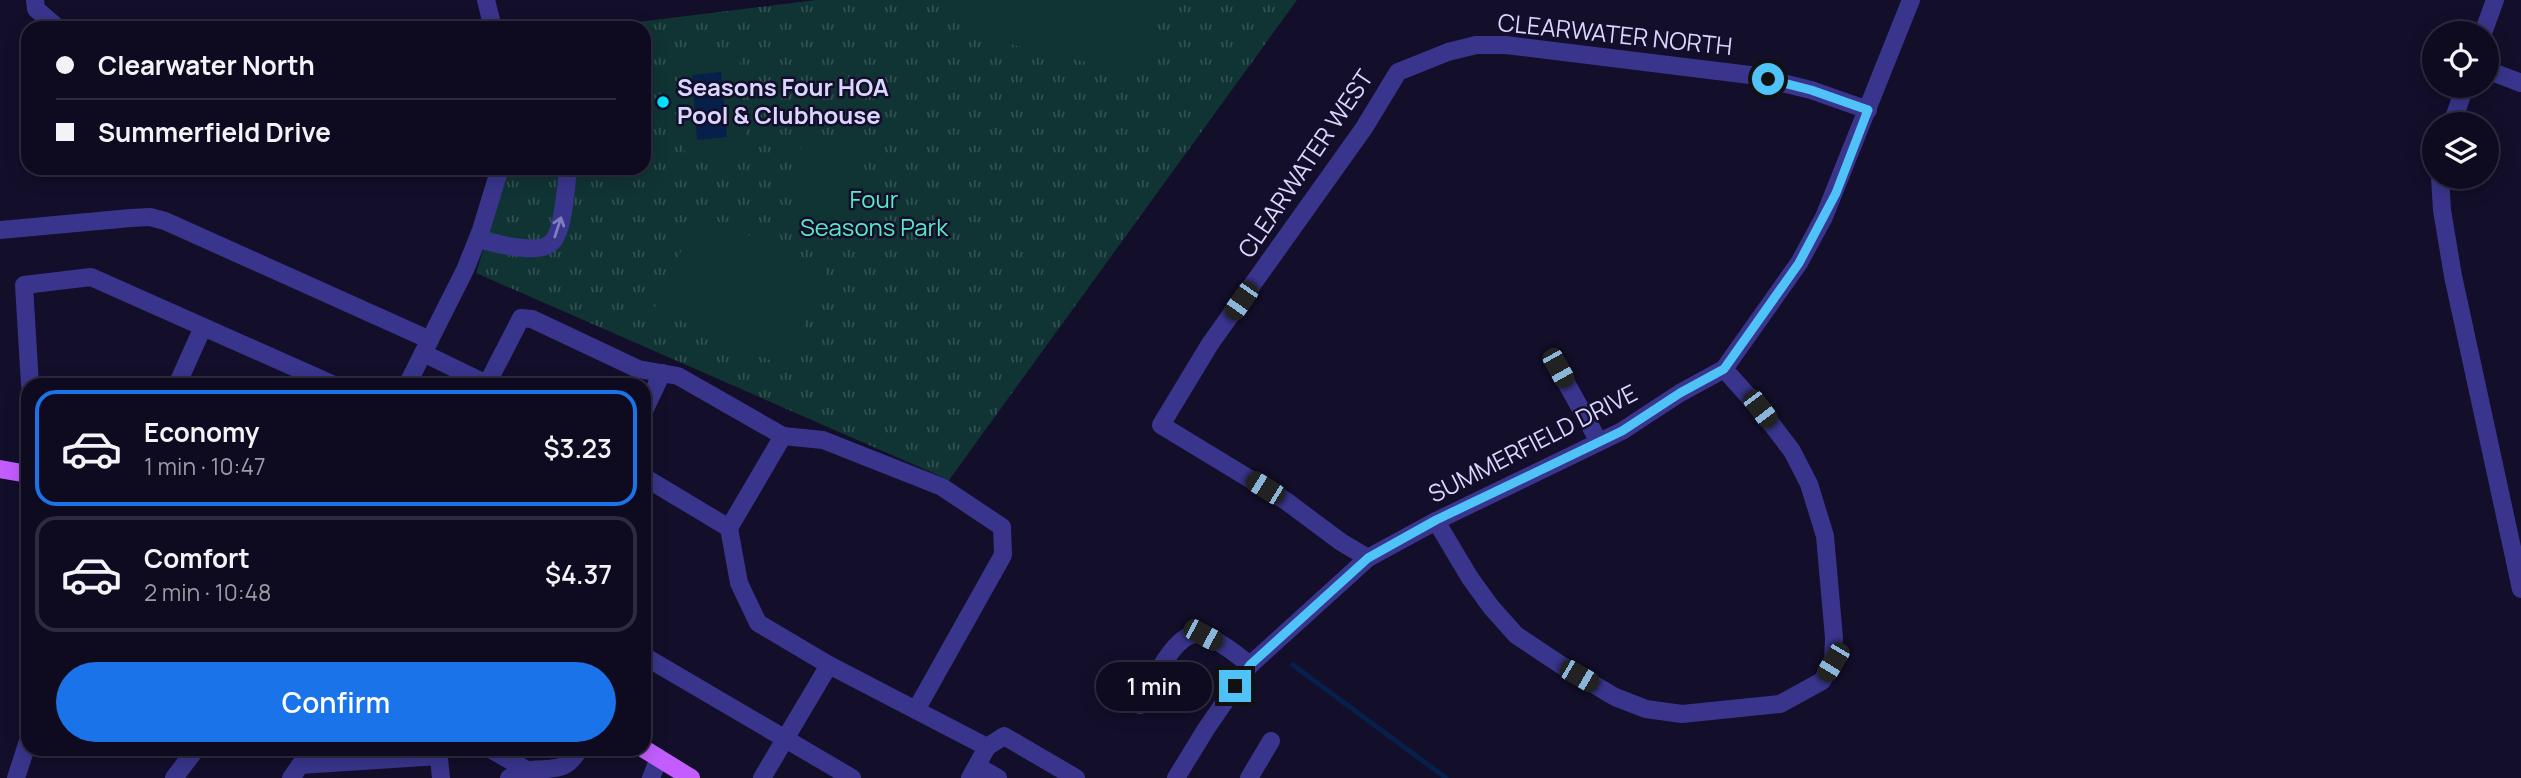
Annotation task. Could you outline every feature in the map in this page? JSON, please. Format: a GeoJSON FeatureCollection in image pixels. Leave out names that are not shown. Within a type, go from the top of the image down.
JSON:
{"type":"FeatureCollection","features":[{"type":"Feature","properties":{"kind":"main road"},"geometry":{"type":"LineString","coordinates":[[0,469],[21,473]]}},
{"type":"Feature","properties":{"kind":"main road"},"geometry":{"type":"LineString","coordinates":[[651,754],[691,778]]}},
{"type":"Feature","properties":{"kind":"street"},"geometry":{"type":"LineString","coordinates":[[35,0],[36,9],[50,21]]}},
{"type":"Feature","properties":{"kind":"street"},"geometry":{"type":"LineString","coordinates":[[486,0],[491,21]]}},
{"type":"Feature","properties":{"kind":"street","name":"SUMMERFIELD DRIVE"},"geometry":{"type":"LineString","coordinates":[[1176,778],[1250,665],[1368,558],[1436,520],[1622,431],[1680,393],[1724,369],[1799,263],[1836,193],[1911,0]]}},
{"type":"Feature","properties":{"kind":"street"},"geometry":{"type":"LineString","coordinates":[[2487,21],[2495,0]]}},
{"type":"Feature","properties":{"kind":"street","name":"CLEARWATER NORTH"},"geometry":{"type":"LineString","coordinates":[[1437,56],[1476,45],[1506,45],[1736,73],[1787,83],[1868,110]]}},
{"type":"Feature","properties":{"kind":"street","name":"CLEARWATER WEST"},"geometry":{"type":"LineString","coordinates":[[1368,558],[1341,542],[1286,500],[1161,425],[1210,344],[1364,128],[1398,72],[1437,56]]}},
{"type":"Feature","properties":{"kind":"street"},"geometry":{"type":"LineString","coordinates":[[2499,75],[2521,83]]}},
{"type":"Feature","properties":{"kind":"street"},"geometry":{"type":"LineString","coordinates":[[410,378],[465,270],[478,239],[498,175]]}},
{"type":"Feature","properties":{"kind":"street"},"geometry":{"type":"LineString","coordinates":[[478,239],[513,247],[546,246],[552,242],[561,221],[567,175]]}},
{"type":"Feature","properties":{"kind":"street"},"geometry":{"type":"LineString","coordinates":[[2441,189],[2453,276],[2521,589]]}},
{"type":"Feature","properties":{"kind":"street"},"geometry":{"type":"LineString","coordinates":[[0,230],[131,218],[165,220],[426,347],[476,378]]}},
{"type":"Feature","properties":{"kind":"street"},"geometry":{"type":"LineString","coordinates":[[30,378],[24,285],[90,277],[318,378]]}},
{"type":"Feature","properties":{"kind":"street"},"geometry":{"type":"LineString","coordinates":[[491,378],[521,318],[532,319],[638,369],[678,376],[783,436],[823,440],[942,487],[1002,527],[1003,555],[916,710]]}},
{"type":"Feature","properties":{"kind":"street"},"geometry":{"type":"LineString","coordinates":[[180,378],[204,327]]}},
{"type":"Feature","properties":{"kind":"street"},"geometry":{"type":"LineString","coordinates":[[1558,368],[1599,442]]}},
{"type":"Feature","properties":{"kind":"street"},"geometry":{"type":"LineString","coordinates":[[1436,520],[1470,578],[1516,635],[1615,697],[1646,709],[1682,714],[1780,704],[1822,681],[1833,662],[1834,638],[1825,536],[1809,484],[1792,451],[1760,409],[1724,369]]}},
{"type":"Feature","properties":{"kind":"street"},"geometry":{"type":"LineString","coordinates":[[651,396],[662,373]]}},
{"type":"Feature","properties":{"kind":"street"},"geometry":{"type":"LineString","coordinates":[[783,436],[729,528],[739,583],[758,624],[829,665],[987,747]]}},
{"type":"Feature","properties":{"kind":"street"},"geometry":{"type":"LineString","coordinates":[[651,481],[729,528]]}},
{"type":"Feature","properties":{"kind":"street"},"geometry":{"type":"LineString","coordinates":[[1140,705],[1176,644],[1188,636],[1203,635],[1223,645],[1250,665]]}},
{"type":"Feature","properties":{"kind":"street"},"geometry":{"type":"LineString","coordinates":[[651,660],[852,778]]}},
{"type":"Feature","properties":{"kind":"street"},"geometry":{"type":"LineString","coordinates":[[762,778],[829,665]]}},
{"type":"Feature","properties":{"kind":"street"},"geometry":{"type":"LineString","coordinates":[[998,778],[974,772],[987,747],[1004,736],[1076,778]]}},
{"type":"Feature","properties":{"kind":"street"},"geometry":{"type":"LineString","coordinates":[[1249,778],[1271,741]]}},
{"type":"Feature","properties":{"kind":"street"},"geometry":{"type":"LineString","coordinates":[[651,754],[651,778]]}},
{"type":"Feature","properties":{"kind":"street"},"geometry":{"type":"LineString","coordinates":[[16,778],[23,756]]}},
{"type":"Feature","properties":{"kind":"street"},"geometry":{"type":"LineString","coordinates":[[174,778],[191,756]]}},
{"type":"Feature","properties":{"kind":"street"},"geometry":{"type":"LineString","coordinates":[[295,772],[307,756]]}},
{"type":"Feature","properties":{"kind":"street"},"geometry":{"type":"LineString","coordinates":[[295,772],[409,756]]}},
{"type":"Feature","properties":{"kind":"street"},"geometry":{"type":"LineString","coordinates":[[438,756],[441,778]]}},
{"type":"Feature","properties":{"kind":"street"},"geometry":{"type":"LineString","coordinates":[[502,756],[527,770]]}},
{"type":"Feature","properties":{"kind":"street"},"geometry":{"type":"LineString","coordinates":[[509,778],[527,770],[551,770],[572,762],[575,756]]}},
{"type":"Feature","properties":{"kind":"green space","name":"Four Seasons Park"},"geometry":{"type":"Polygon","coordinates":[[[816,0],[1297,0],[949,480],[476,273],[507,175],[651,175],[651,21],[646,21],[816,0]]]}},
{"type":"Feature","properties":{"kind":"green space"},"geometry":{"type":"Polygon","coordinates":[[[957,0],[1157,0],[1143,75],[970,35],[954,16],[957,0]]]}},
{"type":"Feature","properties":{"kind":"green space"},"geometry":{"type":"Polygon","coordinates":[[[739,53],[747,153],[685,159],[679,56],[739,53]]]}},
{"type":"Feature","properties":{"kind":"green space"},"geometry":{"type":"Polygon","coordinates":[[[802,142],[865,145],[862,221],[796,219],[802,142]]]}},
{"type":"Feature","properties":{"kind":"green space"},"geometry":{"type":"Polygon","coordinates":[[[699,213],[827,271],[786,367],[654,309],[699,213]]]}},
{"type":"Feature","properties":{"kind":"water"},"geometry":{"type":"Polygon","coordinates":[[[721,72],[727,137],[697,140],[692,75],[721,72]]]}},
{"type":"Feature","properties":{"kind":"waterway"},"geometry":{"type":"LineString","coordinates":[[1293,665],[1446,778]]}},
{"type":"Feature","properties":{"kind":"place","name":"Seasons Four HOA Pool & Clubhouse"},"geometry":{"type":"Point","coordinates":[663,102]}},
{"type":"Feature","properties":{"kind":"route"},"geometry":{"type":"LineString","coordinates":[[1235,686],[1250,665],[1368,558],[1436,520],[1622,431],[1680,393],[1724,369],[1799,263],[1836,193],[1868,110],[1811,90],[1768,79]]}}]}
